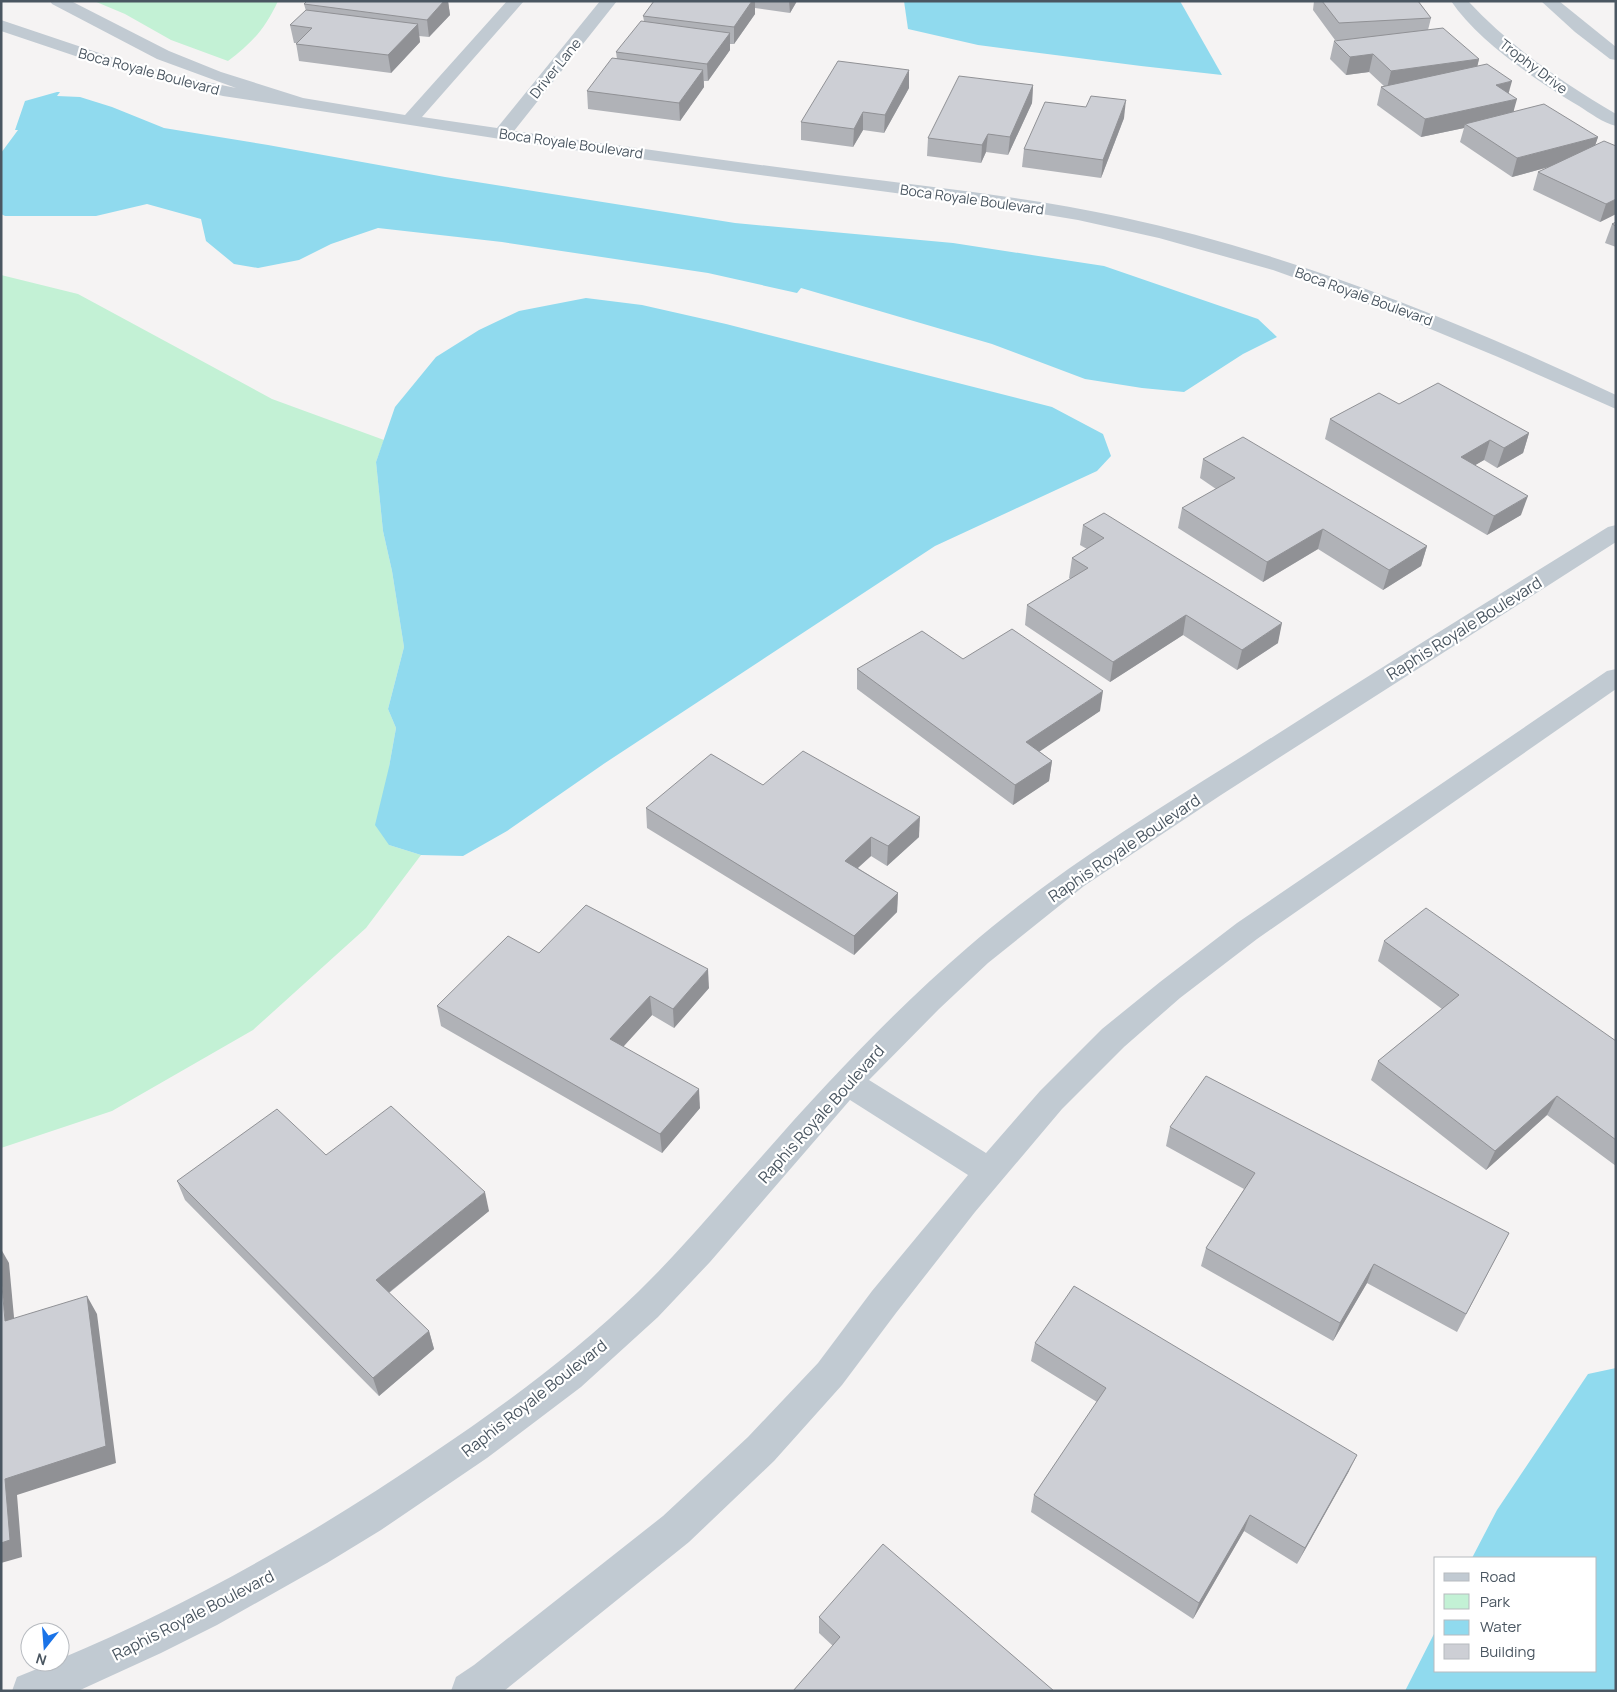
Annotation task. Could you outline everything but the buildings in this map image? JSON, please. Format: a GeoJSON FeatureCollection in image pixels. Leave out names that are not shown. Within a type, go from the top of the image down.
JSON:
{"type":"FeatureCollection","features":[{"type":"Feature","properties":{"kind":"street","name":"Boca Royale Boulevard"},"geometry":{"type":"LineString","coordinates":[[58,1],[163,55],[214,76],[300,103]]}},
{"type":"Feature","properties":{"kind":"street"},"geometry":{"type":"LineString","coordinates":[[409,121],[516,1]]}},
{"type":"Feature","properties":{"kind":"street","name":"Driver Lane"},"geometry":{"type":"LineString","coordinates":[[502,134],[609,1]]}},
{"type":"Feature","properties":{"kind":"street","name":"Trophy Drive"},"geometry":{"type":"LineString","coordinates":[[1459,1],[1480,24],[1521,59],[1576,98],[1616,121]]}},
{"type":"Feature","properties":{"kind":"street"},"geometry":{"type":"LineString","coordinates":[[1550,1],[1581,29],[1616,55]]}},
{"type":"Feature","properties":{"kind":"street","name":"Boca Royale Boulevard"},"geometry":{"type":"LineString","coordinates":[[1,25],[82,54],[159,77],[261,99],[1021,205],[1109,220],[1275,264],[1395,306],[1463,333],[1616,403]]}},
{"type":"Feature","properties":{"kind":"street","name":"Raphis Royale Boulevard"},"geometry":{"type":"LineString","coordinates":[[31,1691],[181,1624],[271,1577],[405,1495],[540,1399],[582,1366],[619,1333],[683,1269],[791,1144],[886,1042],[979,954],[1086,870],[1372,685],[1616,532]]}},
{"type":"Feature","properties":{"kind":"street"},"geometry":{"type":"LineString","coordinates":[[470,1691],[488,1679],[676,1529],[761,1449],[830,1374],[884,1302],[990,1172],[1058,1093],[1113,1038],[1170,990],[1247,931],[1616,677]]}},
{"type":"Feature","properties":{"kind":"street"},"geometry":{"type":"LineString","coordinates":[[848,1083],[990,1172]]}},
{"type":"Feature","properties":{"kind":"green space"},"geometry":{"type":"Polygon","coordinates":[[[94,1],[278,1],[257,35],[228,61],[171,40],[125,14],[94,1]]]}},
{"type":"Feature","properties":{"kind":"green space"},"geometry":{"type":"Polygon","coordinates":[[[1,275],[78,294],[272,399],[384,440],[376,462],[383,531],[392,571],[404,647],[388,709],[396,728],[389,767],[389,845],[421,855],[366,928],[253,1030],[112,1111],[1,1148],[1,275]]]}},
{"type":"Feature","properties":{"kind":"water"},"geometry":{"type":"Polygon","coordinates":[[[904,1],[1180,1],[1222,75],[978,45],[908,29],[904,1]]]}},
{"type":"Feature","properties":{"kind":"water"},"geometry":{"type":"Polygon","coordinates":[[[60,92],[57,96],[80,97],[112,107],[164,128],[445,177],[735,223],[953,243],[1104,266],[1258,319],[1277,337],[1243,354],[1184,392],[1142,388],[1085,379],[992,344],[801,288],[797,293],[708,273],[502,242],[378,228],[331,244],[299,260],[258,268],[234,264],[206,241],[201,219],[147,204],[96,216],[5,216],[1,214],[1,153],[18,130],[15,130],[25,101],[60,92]]]}},
{"type":"Feature","properties":{"kind":"water"},"geometry":{"type":"Polygon","coordinates":[[[586,298],[642,305],[726,324],[1052,407],[1103,434],[1111,456],[1097,471],[935,546],[605,763],[507,831],[463,856],[421,855],[389,845],[375,825],[396,728],[388,709],[404,647],[392,571],[383,531],[376,462],[395,407],[436,357],[479,330],[519,311],[586,298]]]}},
{"type":"Feature","properties":{"kind":"water"},"geometry":{"type":"Polygon","coordinates":[[[1616,1368],[1616,1691],[1405,1691],[1434,1634],[1434,1672],[1597,1672],[1597,1557],[1473,1557],[1497,1510],[1588,1374],[1616,1368]]]}}]}
